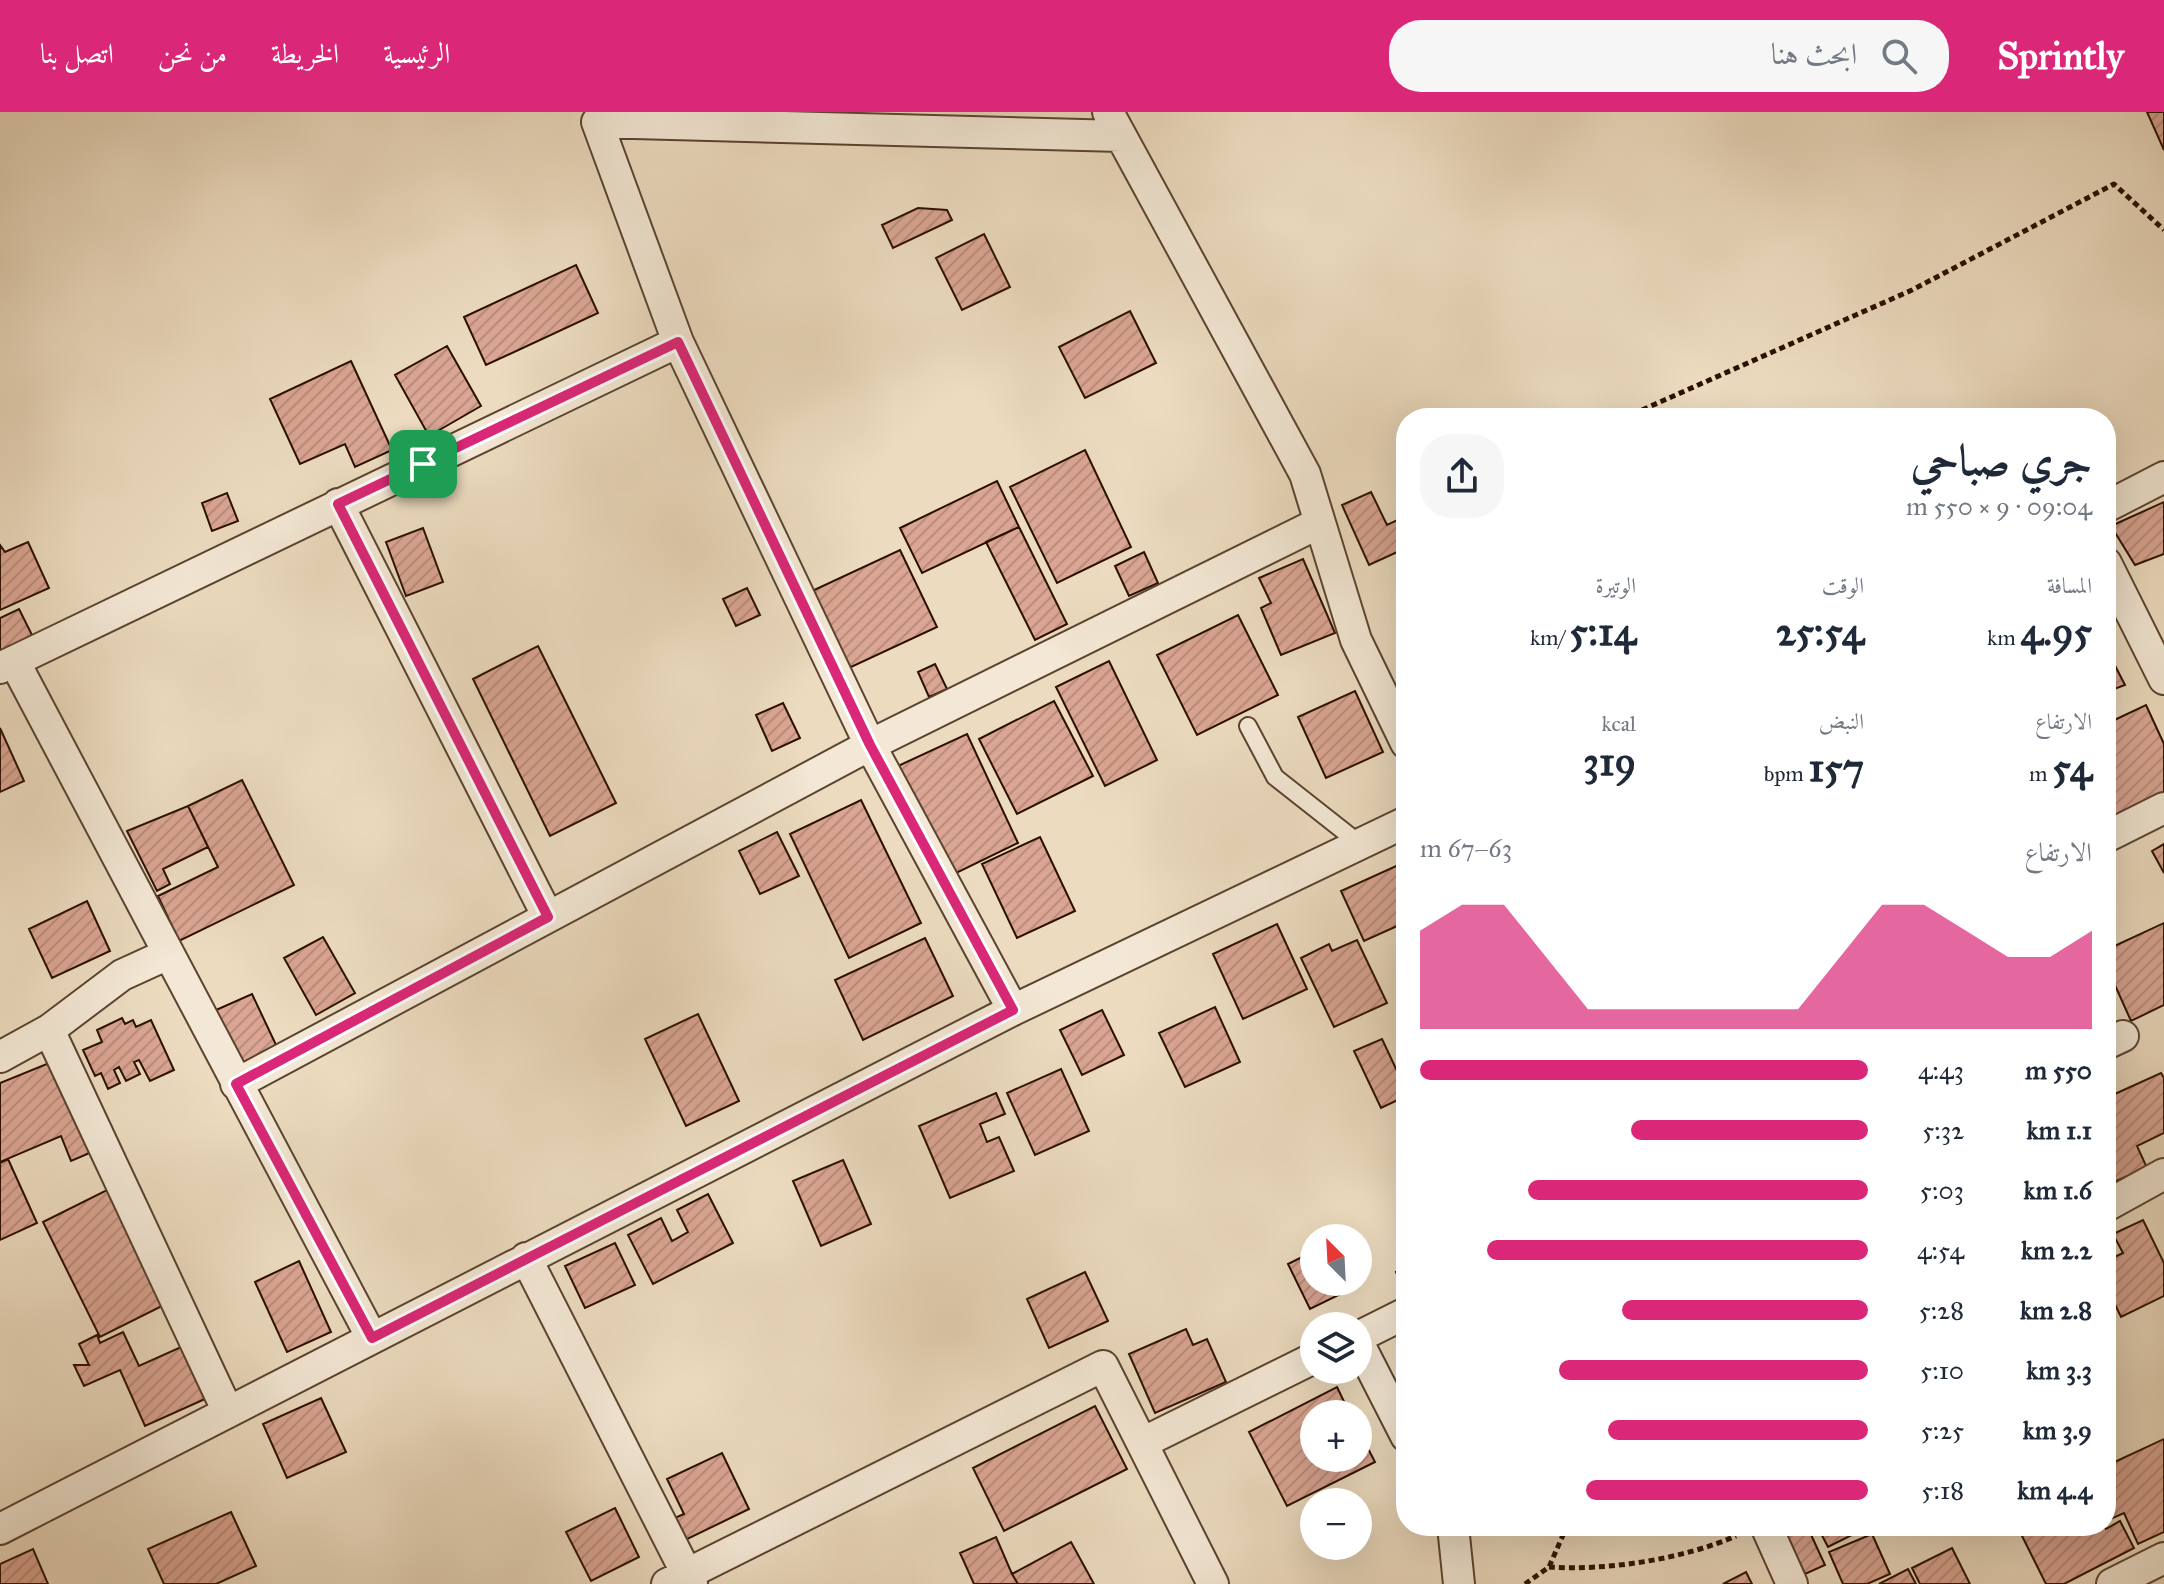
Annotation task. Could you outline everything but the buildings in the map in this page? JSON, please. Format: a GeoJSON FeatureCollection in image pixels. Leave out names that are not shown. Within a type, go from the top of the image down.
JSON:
{"type":"FeatureCollection","features":[{"type":"Feature","properties":{"kind":"street"},"geometry":{"type":"LineString","coordinates":[[1013,1010],[870,745],[678,342],[597,122],[1115,124],[1305,474],[1356,640],[1396,722]]}},
{"type":"Feature","properties":{"kind":"street"},"geometry":{"type":"LineString","coordinates":[[372,1338],[168,954],[7,664],[678,342]]}},
{"type":"Feature","properties":{"kind":"street"},"geometry":{"type":"LineString","coordinates":[[2116,502],[2164,477]]}},
{"type":"Feature","properties":{"kind":"street"},"geometry":{"type":"LineString","coordinates":[[338,504],[548,917]]}},
{"type":"Feature","properties":{"kind":"street"},"geometry":{"type":"LineString","coordinates":[[236,1084],[870,745],[1319,523]]}},
{"type":"Feature","properties":{"kind":"street"},"geometry":{"type":"LineString","coordinates":[[2116,583],[2164,679]]}},
{"type":"Feature","properties":{"kind":"street"},"geometry":{"type":"LineString","coordinates":[[2116,832],[2164,808]]}},
{"type":"Feature","properties":{"kind":"street"},"geometry":{"type":"LineString","coordinates":[[0,1529],[1013,1010],[1396,827]]}},
{"type":"Feature","properties":{"kind":"street"},"geometry":{"type":"LineString","coordinates":[[0,1057],[49,1030],[122,975],[168,954]]}},
{"type":"Feature","properties":{"kind":"street"},"geometry":{"type":"LineString","coordinates":[[49,1030],[228,1412]]}},
{"type":"Feature","properties":{"kind":"street"},"geometry":{"type":"LineString","coordinates":[[2116,1200],[2164,1174]]}},
{"type":"Feature","properties":{"kind":"street"},"geometry":{"type":"LineString","coordinates":[[526,1258],[682,1581],[1103,1366],[1213,1584]]}},
{"type":"Feature","properties":{"kind":"street"},"geometry":{"type":"LineString","coordinates":[[1372,1331],[1396,1318]]}},
{"type":"Feature","properties":{"kind":"street"},"geometry":{"type":"LineString","coordinates":[[1142,1443],[1300,1365]]}},
{"type":"Feature","properties":{"kind":"street"},"geometry":{"type":"LineString","coordinates":[[1372,1367],[1396,1416]]}},
{"type":"Feature","properties":{"kind":"street"},"geometry":{"type":"LineString","coordinates":[[1454,1536],[1459,1584]]}},
{"type":"Feature","properties":{"kind":"street"},"geometry":{"type":"LineString","coordinates":[[1763,1536],[1792,1584]]}},
{"type":"Feature","properties":{"kind":"street"},"geometry":{"type":"LineString","coordinates":[[2117,1583],[2164,1558]]}},
{"type":"Feature","properties":{"kind":"lane"},"geometry":{"type":"LineString","coordinates":[[1248,726],[1275,777],[1360,844]]}},
{"type":"Feature","properties":{"kind":"path"},"geometry":{"type":"LineString","coordinates":[[1646,408],[1912,290],[2114,184],[2164,230]]}},
{"type":"Feature","properties":{"kind":"path"},"geometry":{"type":"LineString","coordinates":[[1525,1584],[1549,1567],[1563,1536]]}},
{"type":"Feature","properties":{"kind":"path"},"geometry":{"type":"LineString","coordinates":[[1549,1567],[1600,1567],[1663,1557],[1738,1536]]}},
{"type":"Feature","properties":{"kind":"route"},"geometry":{"type":"LineString","coordinates":[[678,342],[870,745],[1013,1010],[372,1338],[236,1084],[548,917],[338,504],[423,464],[678,342]]}}]}
